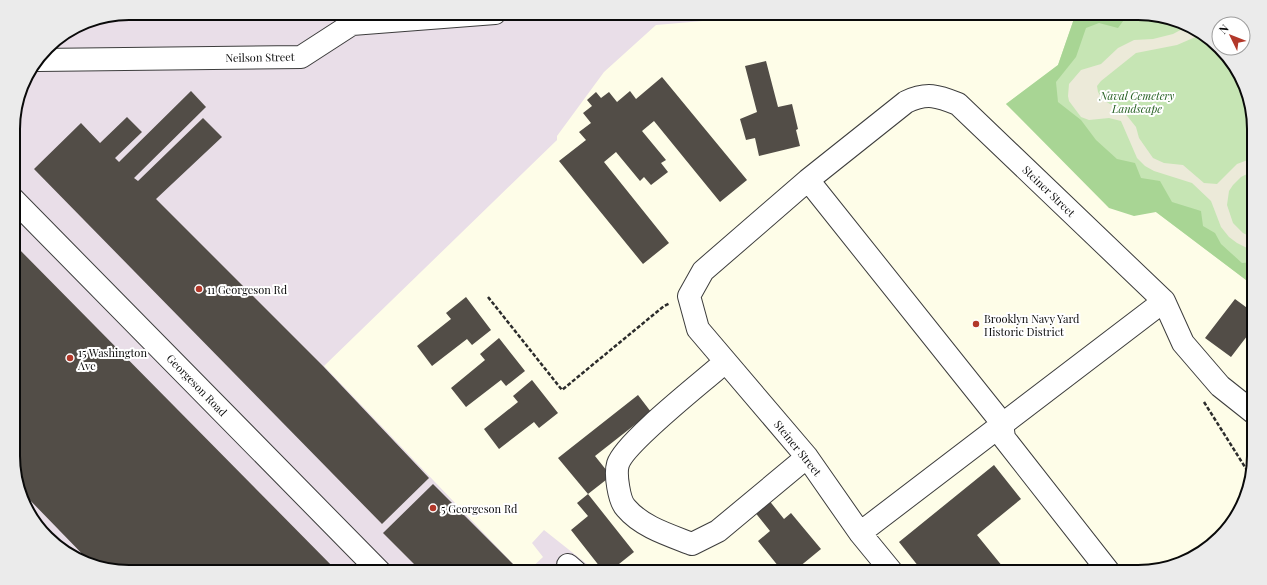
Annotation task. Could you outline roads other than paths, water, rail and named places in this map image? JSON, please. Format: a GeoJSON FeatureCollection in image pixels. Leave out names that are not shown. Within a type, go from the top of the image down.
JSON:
{"type":"FeatureCollection","features":[{"type":"Feature","properties":{"kind":"street","name":"Neilson Street"},"geometry":{"type":"LineString","coordinates":[[45,60],[301,57],[352,24],[404,20]]}},
{"type":"Feature","properties":{"kind":"street","name":"Steiner Street"},"geometry":{"type":"LineString","coordinates":[[886,565],[860,533],[807,457],[698,329],[690,296],[703,271],[808,180],[906,102],[918,96],[934,96],[958,104],[1164,301],[1183,343],[1220,386],[1247,407]]}},
{"type":"Feature","properties":{"kind":"street"},"geometry":{"type":"LineString","coordinates":[[808,180],[1002,423],[1004,438],[1104,565]]}},
{"type":"Feature","properties":{"kind":"street","name":"Georgeson Road"},"geometry":{"type":"LineString","coordinates":[[20,206],[373,565]]}},
{"type":"Feature","properties":{"kind":"street"},"geometry":{"type":"LineString","coordinates":[[860,533],[1002,423],[1164,301]]}},
{"type":"Feature","properties":{"kind":"street"},"geometry":{"type":"LineString","coordinates":[[725,362],[631,444],[618,464],[618,487],[624,507],[638,519],[656,530],[692,544],[718,531],[807,457]]}},
{"type":"Feature","properties":{"kind":"place","name":"11 Georgeson Rd"},"geometry":{"type":"Point","coordinates":[199,289]}},
{"type":"Feature","properties":{"kind":"place","name":"Brooklyn Navy Yard Historic District"},"geometry":{"type":"Point","coordinates":[976,324]}},
{"type":"Feature","properties":{"kind":"place","name":"15 Washington Ave"},"geometry":{"type":"Point","coordinates":[70,358]}},
{"type":"Feature","properties":{"kind":"place","name":"5 Georgeson Rd"},"geometry":{"type":"Point","coordinates":[433,508]}},
{"type":"Feature","properties":{"kind":"park label","name":"Naval Cemetery Landscape"},"geometry":{"type":"Point","coordinates":[1137,101]}}]}
